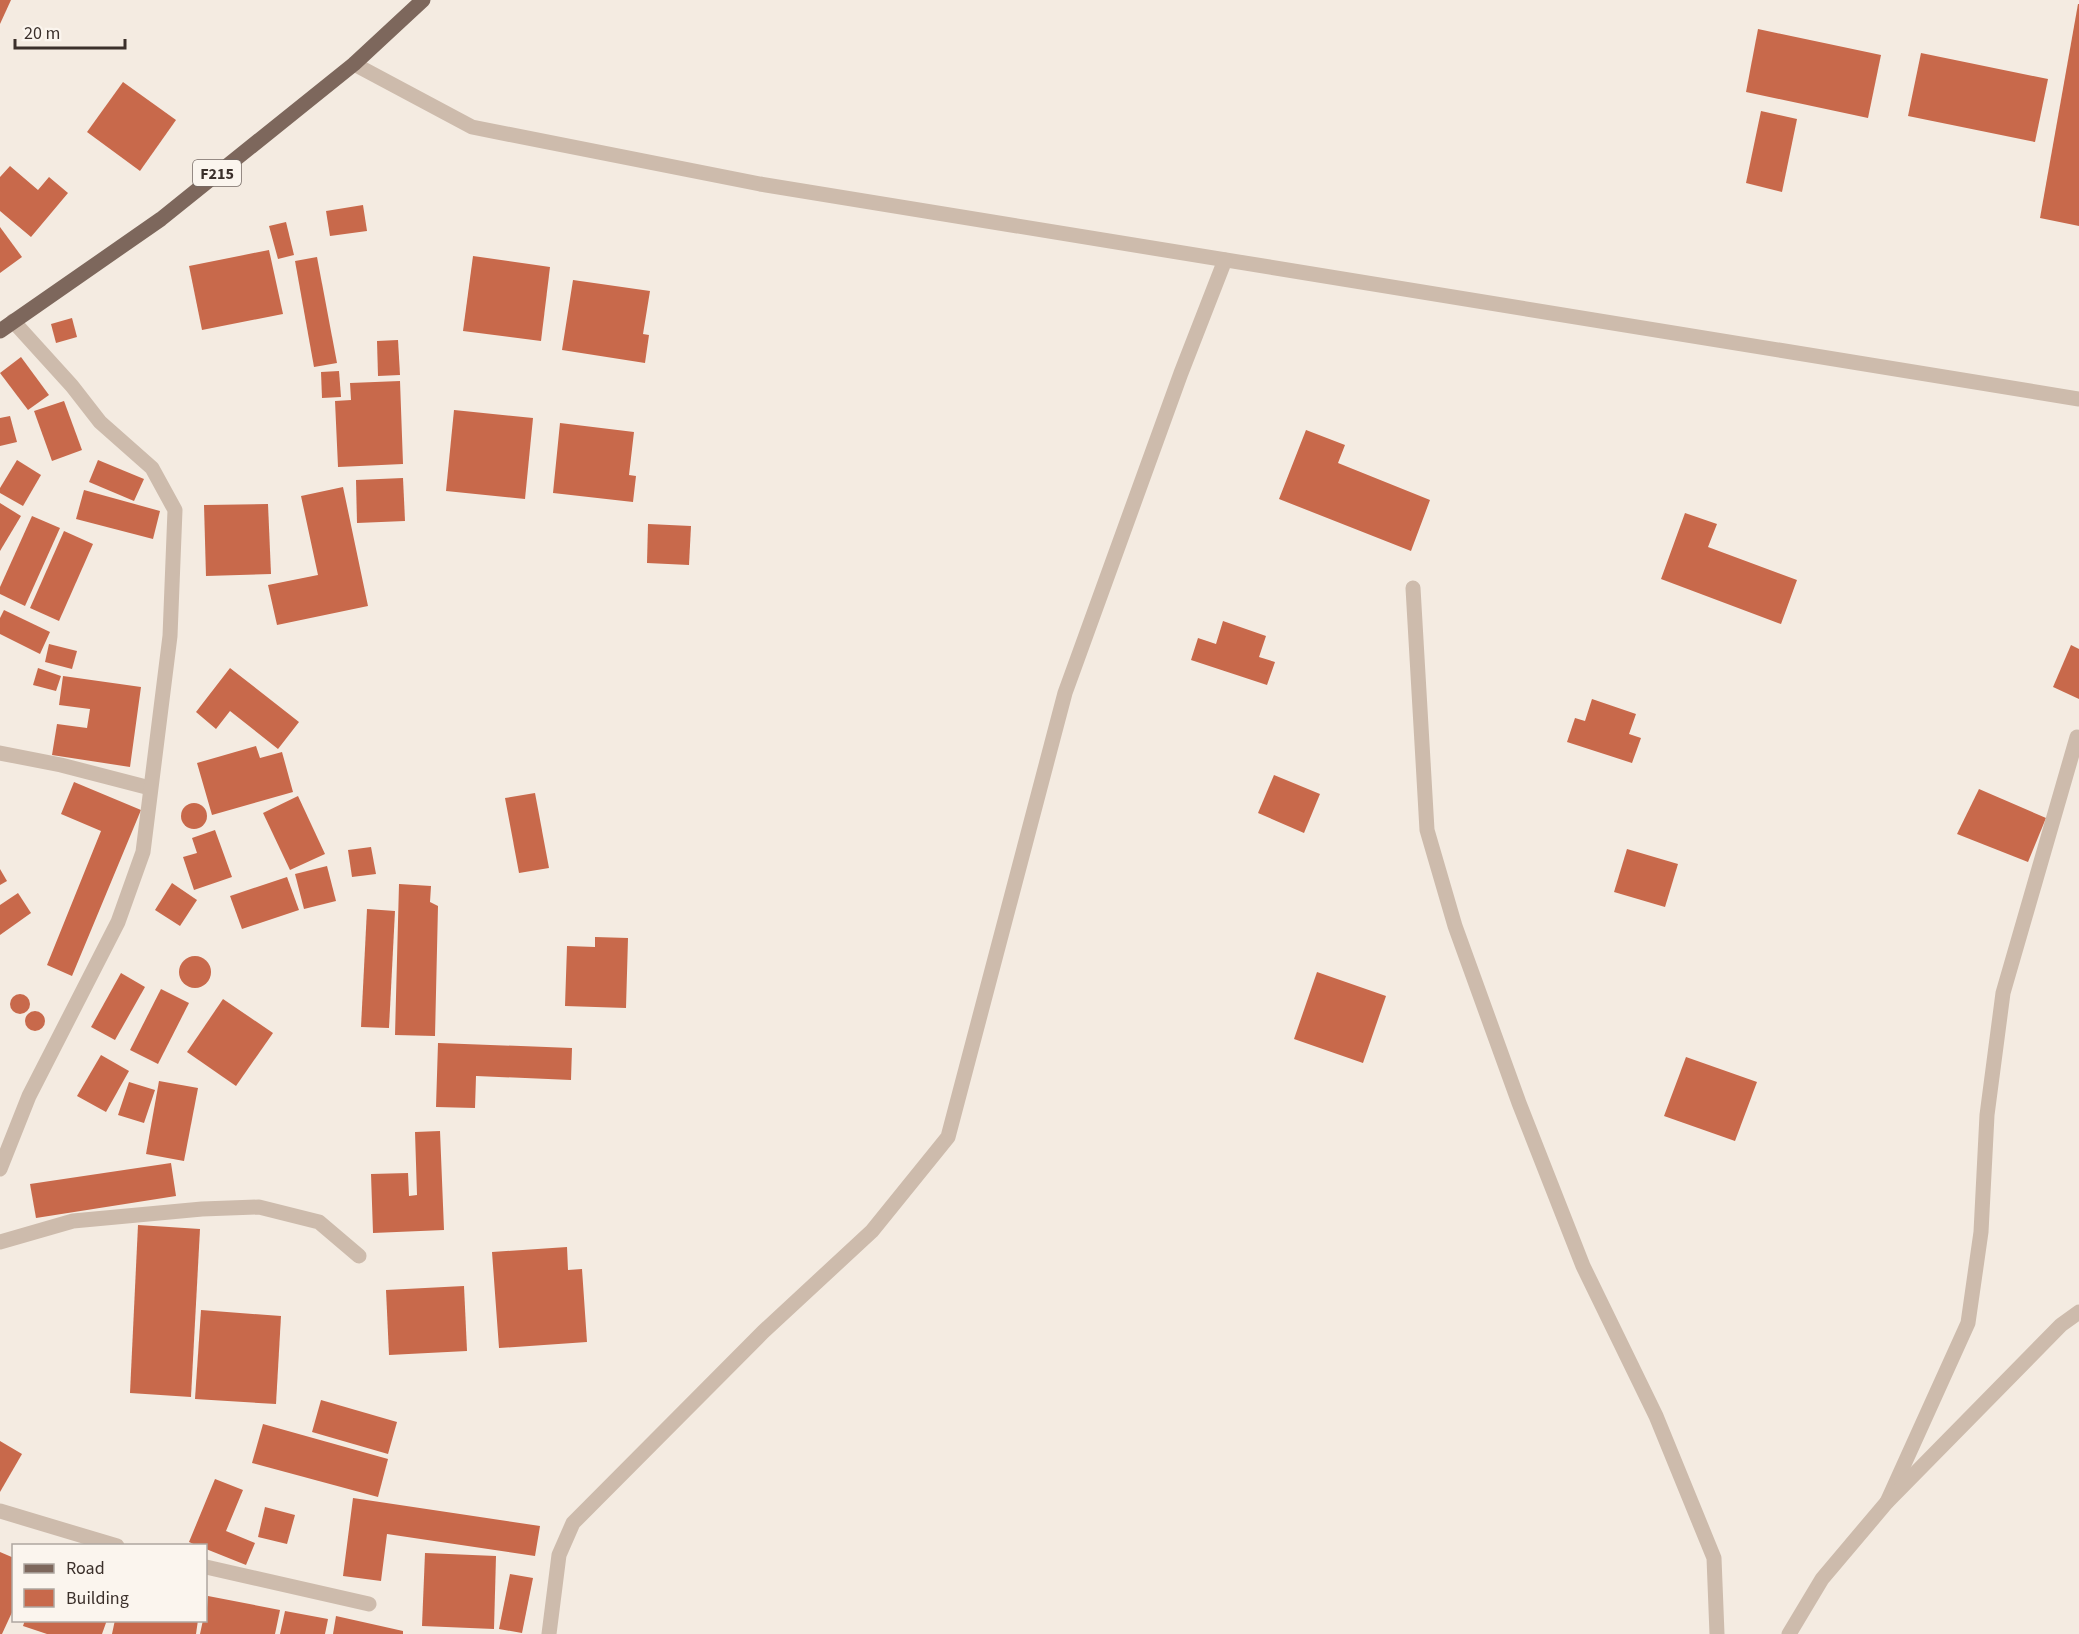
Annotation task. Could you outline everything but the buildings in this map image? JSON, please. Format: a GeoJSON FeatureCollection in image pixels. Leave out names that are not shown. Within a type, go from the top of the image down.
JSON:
{"type":"FeatureCollection","features":[{"type":"Feature","properties":{"kind":"main road","name":"F215"},"geometry":{"type":"LineString","coordinates":[[0,331],[161,219],[354,64],[423,0]]}},
{"type":"Feature","properties":{"kind":"street"},"geometry":{"type":"LineString","coordinates":[[354,64],[472,127],[760,184],[2079,399]]}},
{"type":"Feature","properties":{"kind":"street"},"geometry":{"type":"LineString","coordinates":[[549,1634],[559,1555],[573,1523],[763,1332],[872,1231],[948,1137],[1065,693],[1181,373],[1225,260]]}},
{"type":"Feature","properties":{"kind":"street"},"geometry":{"type":"LineString","coordinates":[[0,1169],[29,1096],[118,922],[143,852],[170,636],[176,510],[152,468],[100,422],[13,321]]}},
{"type":"Feature","properties":{"kind":"street"},"geometry":{"type":"LineString","coordinates":[[1413,588],[1427,830],[1455,926],[1519,1103],[1583,1266],[1656,1416],[1714,1558],[1717,1634]]}},
{"type":"Feature","properties":{"kind":"street"},"geometry":{"type":"LineString","coordinates":[[1887,1502],[1968,1323],[1981,1232],[1987,1115],[2004,993],[2077,737]]}},
{"type":"Feature","properties":{"kind":"street"},"geometry":{"type":"LineString","coordinates":[[0,753],[61,765],[150,788]]}},
{"type":"Feature","properties":{"kind":"street"},"geometry":{"type":"LineString","coordinates":[[0,1242],[73,1221],[202,1209],[259,1207],[319,1222],[359,1256]]}},
{"type":"Feature","properties":{"kind":"street"},"geometry":{"type":"LineString","coordinates":[[1789,1634],[1822,1579],[1887,1502],[2061,1325],[2079,1312]]}},
{"type":"Feature","properties":{"kind":"street"},"geometry":{"type":"LineString","coordinates":[[0,1511],[114,1544]]}},
{"type":"Feature","properties":{"kind":"street"},"geometry":{"type":"LineString","coordinates":[[207,1567],[369,1604]]}}]}
